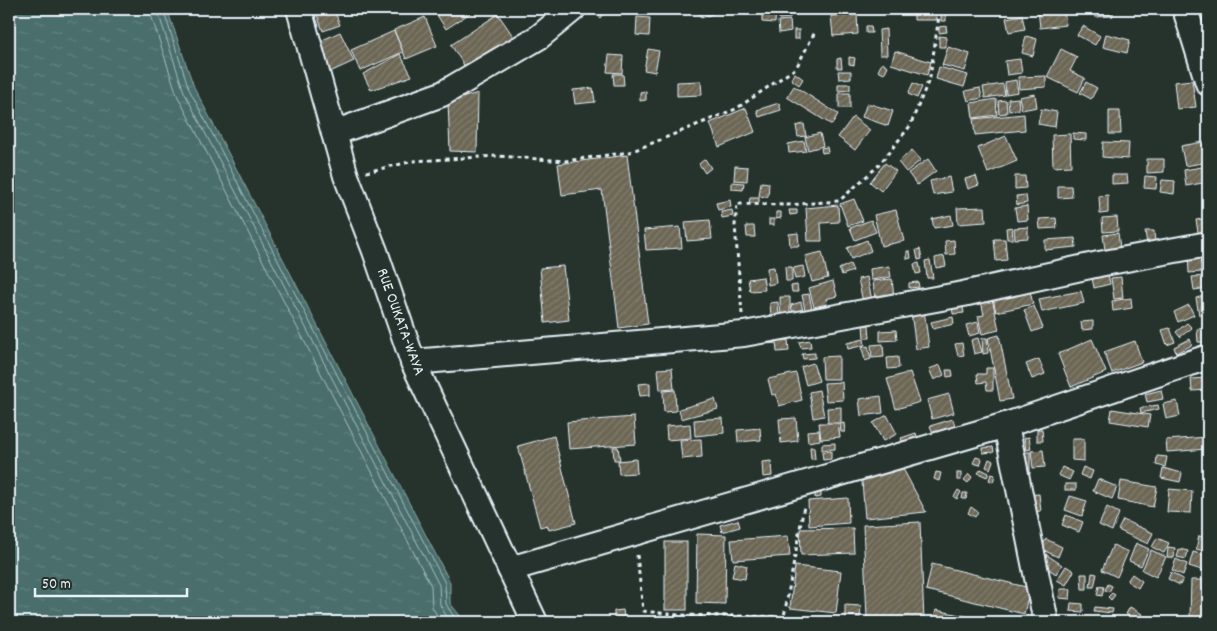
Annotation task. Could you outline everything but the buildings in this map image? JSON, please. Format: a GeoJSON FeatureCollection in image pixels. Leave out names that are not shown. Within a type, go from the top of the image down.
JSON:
{"type":"FeatureCollection","features":[{"type":"Feature","properties":{"kind":"street","name":"RUE OUKATA-WAYA"},"geometry":{"type":"LineString","coordinates":[[299,9],[346,176],[375,251],[413,362],[535,622]]}},
{"type":"Feature","properties":{"kind":"street"},"geometry":{"type":"LineString","coordinates":[[334,132],[442,94],[539,37],[573,9]]}},
{"type":"Feature","properties":{"kind":"street"},"geometry":{"type":"LineString","coordinates":[[1184,9],[1208,82]]}},
{"type":"Feature","properties":{"kind":"street"},"geometry":{"type":"LineString","coordinates":[[413,362],[744,334],[963,294],[1099,264],[1208,244]]}},
{"type":"Feature","properties":{"kind":"street"},"geometry":{"type":"LineString","coordinates":[[510,568],[1006,425],[1208,357]]}},
{"type":"Feature","properties":{"kind":"street"},"geometry":{"type":"LineString","coordinates":[[1006,425],[1046,622]]}},
{"type":"Feature","properties":{"kind":"path"},"geometry":{"type":"LineString","coordinates":[[744,334],[735,224],[737,204],[778,206],[840,201],[878,166],[910,126],[930,77],[940,9]]}},
{"type":"Feature","properties":{"kind":"path"},"geometry":{"type":"LineString","coordinates":[[346,176],[414,161],[498,156],[565,162],[630,152],[736,109],[796,68],[815,32]]}},
{"type":"Feature","properties":{"kind":"path"},"geometry":{"type":"LineString","coordinates":[[783,622],[801,515],[812,481]]}},
{"type":"Feature","properties":{"kind":"path"},"geometry":{"type":"LineString","coordinates":[[634,531],[643,611],[678,615],[784,617]]}},
{"type":"Feature","properties":{"kind":"water"},"geometry":{"type":"Polygon","coordinates":[[[9,9],[167,9],[194,87],[450,582],[450,603],[465,622],[9,622],[9,9]]]}}]}
